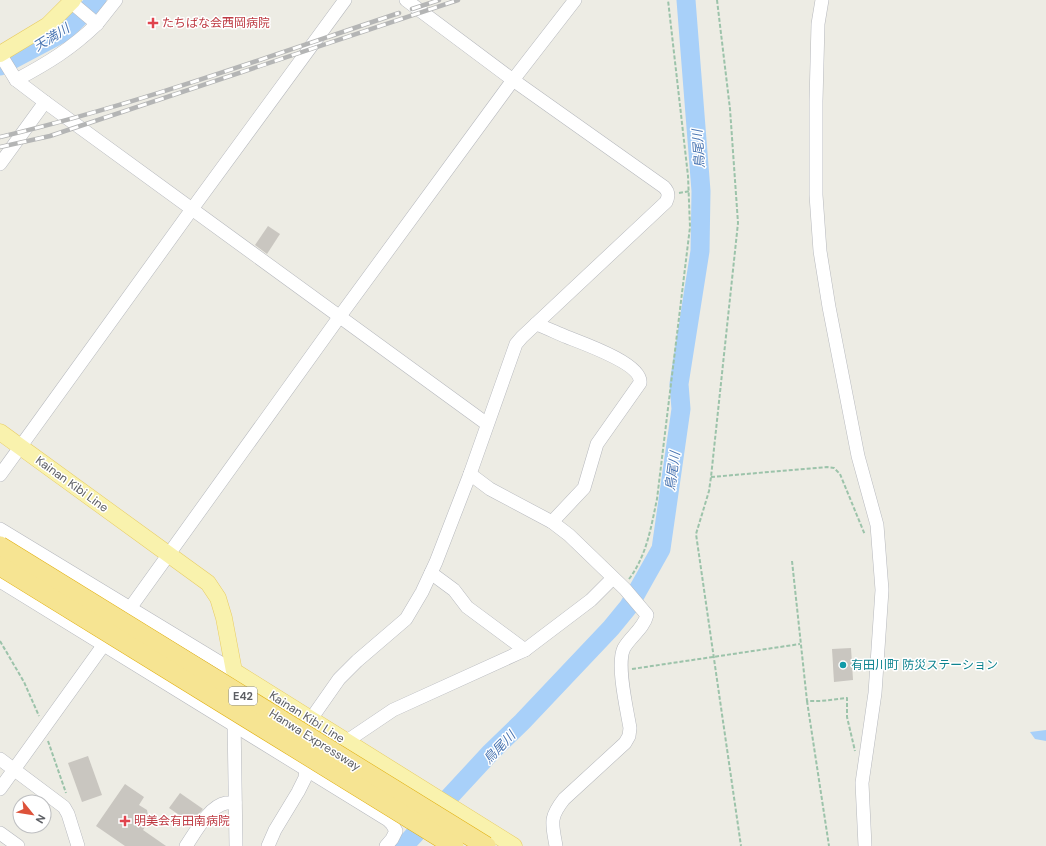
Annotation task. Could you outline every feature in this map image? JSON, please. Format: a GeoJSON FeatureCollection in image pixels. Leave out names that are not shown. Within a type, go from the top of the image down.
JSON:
{"type":"FeatureCollection","features":[{"type":"Feature","properties":{"kind":"highway","name":"Hanwa Expressway"},"geometry":{"type":"LineString","coordinates":[[0,546],[486,846]]}},
{"type":"Feature","properties":{"kind":"highway","name":"Hanwa Expressway"},"geometry":{"type":"LineString","coordinates":[[0,566],[454,846]]}},
{"type":"Feature","properties":{"kind":"main road"},"geometry":{"type":"LineString","coordinates":[[0,54],[48,25],[72,1]]}},
{"type":"Feature","properties":{"kind":"main road","name":"Kainan Kibi Line"},"geometry":{"type":"LineString","coordinates":[[0,432],[208,583],[218,598],[224,618],[234,671],[514,846]]}},
{"type":"Feature","properties":{"kind":"street"},"geometry":{"type":"LineString","coordinates":[[16,80],[64,52],[97,24],[116,0]]}},
{"type":"Feature","properties":{"kind":"street"},"geometry":{"type":"LineString","coordinates":[[0,476],[192,209],[345,0]]}},
{"type":"Feature","properties":{"kind":"street"},"geometry":{"type":"LineString","coordinates":[[311,719],[339,679],[357,661],[406,619],[422,592],[470,474],[516,344],[666,202],[668,194],[668,191],[664,187],[514,80],[406,0]]}},
{"type":"Feature","properties":{"kind":"street"},"geometry":{"type":"LineString","coordinates":[[0,789],[105,646],[340,316],[514,80],[575,0]]}},
{"type":"Feature","properties":{"kind":"street"},"geometry":{"type":"LineString","coordinates":[[822,0],[818,24],[816,101],[816,195],[820,251],[829,307],[858,456],[877,525],[882,590],[875,693],[862,783],[865,846]]}},
{"type":"Feature","properties":{"kind":"street"},"geometry":{"type":"LineString","coordinates":[[72,1],[97,24]]}},
{"type":"Feature","properties":{"kind":"street"},"geometry":{"type":"LineString","coordinates":[[0,54],[16,80],[487,424]]}},
{"type":"Feature","properties":{"kind":"street"},"geometry":{"type":"LineString","coordinates":[[0,164],[45,102]]}},
{"type":"Feature","properties":{"kind":"street"},"geometry":{"type":"LineString","coordinates":[[536,324],[568,338],[585,343],[616,358],[637,374],[640,380],[640,383],[597,444],[584,488],[552,522]]}},
{"type":"Feature","properties":{"kind":"street"},"geometry":{"type":"LineString","coordinates":[[470,474],[490,489],[552,522],[569,535],[620,585],[646,612],[647,615],[644,622],[624,647],[622,653],[621,671],[630,728],[629,736],[625,743],[564,799],[556,810],[552,822],[556,846]]}},
{"type":"Feature","properties":{"kind":"street"},"geometry":{"type":"LineString","coordinates":[[0,530],[234,671],[236,846]]}},
{"type":"Feature","properties":{"kind":"street"},"geometry":{"type":"LineString","coordinates":[[431,573],[454,590],[467,607],[525,650]]}},
{"type":"Feature","properties":{"kind":"street"},"geometry":{"type":"LineString","coordinates":[[0,581],[307,769],[392,824],[396,831],[395,835],[386,846]]}},
{"type":"Feature","properties":{"kind":"street"},"geometry":{"type":"LineString","coordinates":[[347,741],[393,710],[525,650],[591,600],[620,585]]}},
{"type":"Feature","properties":{"kind":"street"},"geometry":{"type":"LineString","coordinates":[[268,846],[275,830],[305,778],[307,760],[327,729]]}},
{"type":"Feature","properties":{"kind":"street"},"geometry":{"type":"LineString","coordinates":[[0,759],[64,807],[68,814],[78,846]]}},
{"type":"Feature","properties":{"kind":"street"},"geometry":{"type":"LineString","coordinates":[[186,846],[208,815],[215,808],[225,803],[235,803]]}},
{"type":"Feature","properties":{"kind":"street"},"geometry":{"type":"LineString","coordinates":[[0,833],[18,846]]}},
{"type":"Feature","properties":{"kind":"path"},"geometry":{"type":"LineString","coordinates":[[620,585],[630,577],[644,554],[657,499],[690,227],[688,176],[668,0]]}},
{"type":"Feature","properties":{"kind":"path"},"geometry":{"type":"LineString","coordinates":[[717,0],[730,109],[738,223],[711,477],[709,491],[696,534],[741,846]]}},
{"type":"Feature","properties":{"kind":"path"},"geometry":{"type":"LineString","coordinates":[[711,477],[827,467],[834,468],[840,474],[867,539]]}},
{"type":"Feature","properties":{"kind":"path"},"geometry":{"type":"LineString","coordinates":[[792,561],[807,700],[828,846]]}},
{"type":"Feature","properties":{"kind":"path"},"geometry":{"type":"LineString","coordinates":[[621,671],[800,644]]}},
{"type":"Feature","properties":{"kind":"path"},"geometry":{"type":"LineString","coordinates":[[807,700],[821,701],[847,698],[846,717],[855,753]]}},
{"type":"Feature","properties":{"kind":"water"},"geometry":{"type":"Polygon","coordinates":[[[1046,730],[1046,741],[1035,739],[1030,732],[1046,730]]]}},
{"type":"Feature","properties":{"kind":"building"},"geometry":{"type":"Polygon","coordinates":[[[268,226],[280,234],[267,254],[255,245],[268,226]]]}},
{"type":"Feature","properties":{"kind":"building","name":"有田川町 防災ステーション"},"geometry":{"type":"Polygon","coordinates":[[[851,648],[853,680],[834,682],[832,649],[851,648]]]}},
{"type":"Feature","properties":{"kind":"building"},"geometry":{"type":"Polygon","coordinates":[[[88,756],[102,795],[82,802],[68,763],[88,756]]]}},
{"type":"Feature","properties":{"kind":"building"},"geometry":{"type":"Polygon","coordinates":[[[125,784],[144,797],[139,805],[147,810],[149,821],[143,830],[166,846],[125,846],[96,826],[125,784]]]}},
{"type":"Feature","properties":{"kind":"building"},"geometry":{"type":"Polygon","coordinates":[[[180,793],[203,809],[191,823],[169,808],[180,793]]]}},
{"type":"Feature","properties":{"kind":"waterway","name":"天満川"},"geometry":{"type":"LineString","coordinates":[[0,66],[64,32],[97,0]]}},
{"type":"Feature","properties":{"kind":"waterway","name":"鳥尾川"},"geometry":{"type":"LineString","coordinates":[[404,846],[491,752],[522,722],[611,628],[629,606],[661,549],[681,409],[679,384],[700,251],[701,191],[686,0]]}},
{"type":"Feature","properties":{"kind":"railway"},"geometry":{"type":"LineString","coordinates":[[412,9],[439,0]]}},
{"type":"Feature","properties":{"kind":"railway"},"geometry":{"type":"LineString","coordinates":[[0,147],[50,136],[458,0]]}},
{"type":"Feature","properties":{"kind":"railway"},"geometry":{"type":"LineString","coordinates":[[0,137],[151,95],[399,13]]}},
{"type":"Feature","properties":{"kind":"place","name":"たちばな会西岡病院"},"geometry":{"type":"Point","coordinates":[153,23]}},
{"type":"Feature","properties":{"kind":"place","name":"有田川町 防災ステーション"},"geometry":{"type":"Point","coordinates":[843,665]}},
{"type":"Feature","properties":{"kind":"place","name":"明美会有田南病院"},"geometry":{"type":"Point","coordinates":[125,821]}}]}
